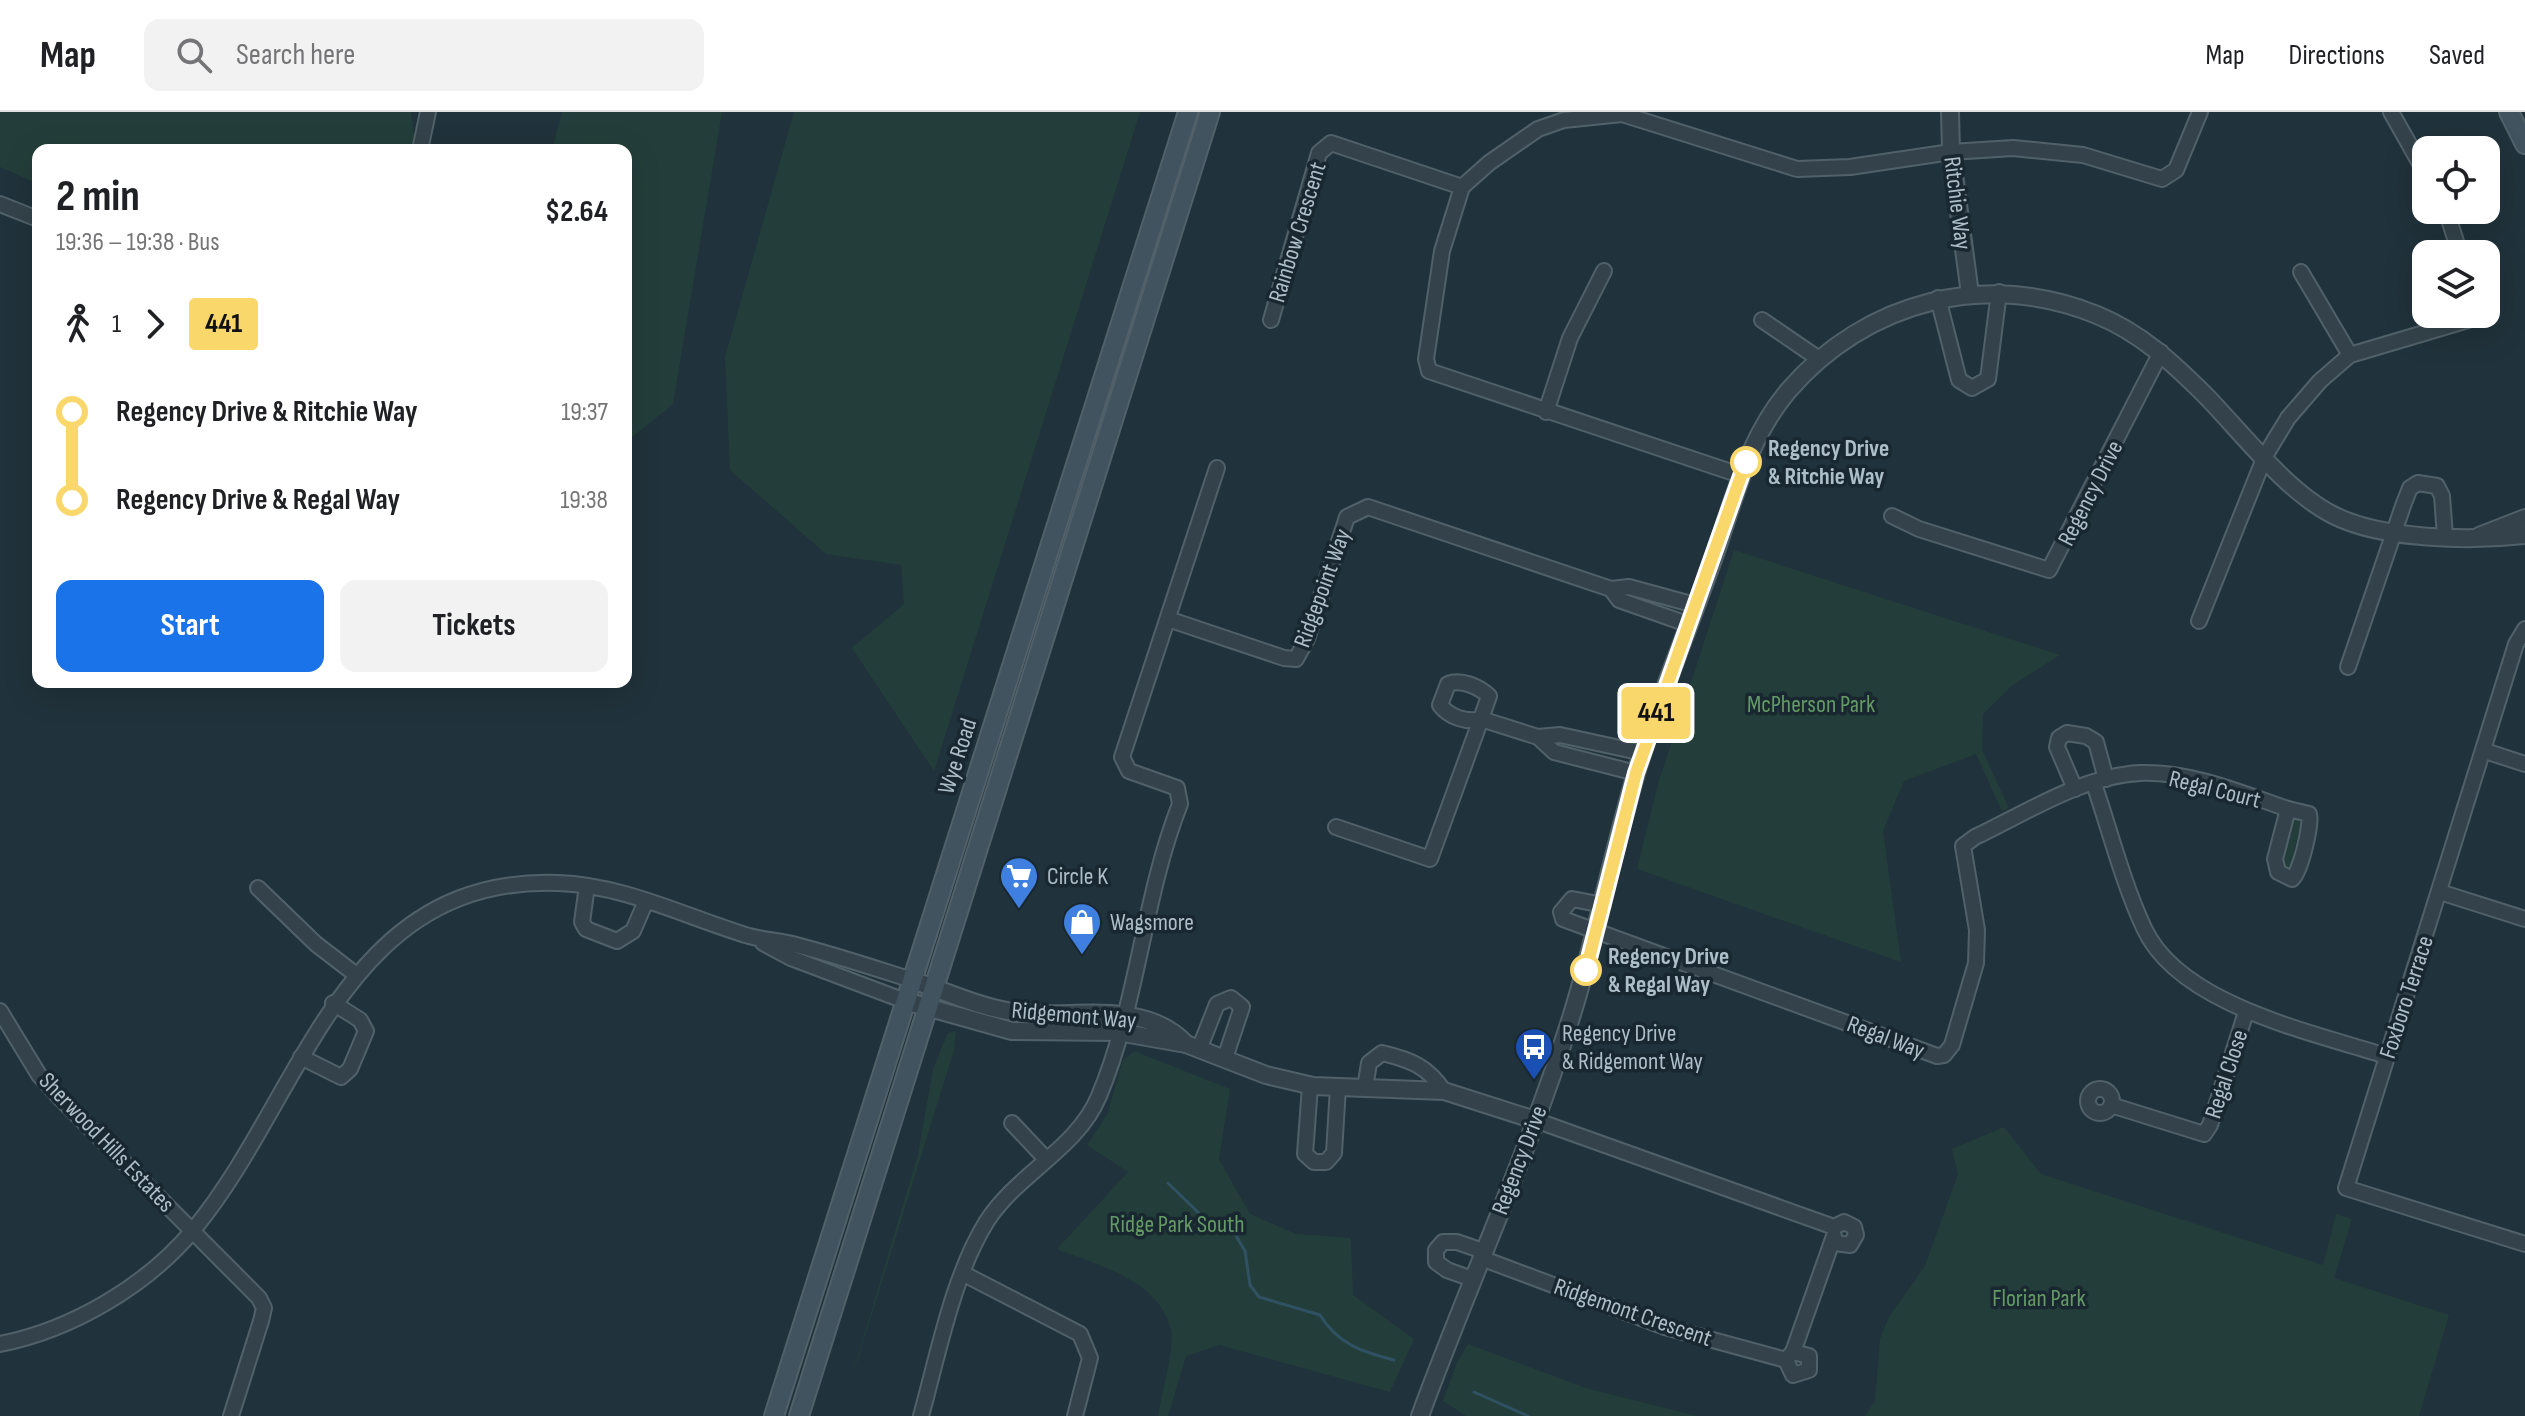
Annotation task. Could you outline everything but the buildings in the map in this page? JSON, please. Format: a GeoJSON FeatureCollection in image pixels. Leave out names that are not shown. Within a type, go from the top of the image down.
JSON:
{"type":"FeatureCollection","features":[{"type":"Feature","properties":{"kind":"main road","name":"Wye Road"},"geometry":{"type":"LineString","coordinates":[[774,1416],[1188,112]]}},
{"type":"Feature","properties":{"kind":"main road","name":"Wye Road"},"geometry":{"type":"LineString","coordinates":[[799,1416],[1210,112]]}},
{"type":"Feature","properties":{"kind":"main road"},"geometry":{"type":"LineString","coordinates":[[2509,112],[2525,144]]}},
{"type":"Feature","properties":{"kind":"street"},"geometry":{"type":"LineString","coordinates":[[421,144],[428,112]]}},
{"type":"Feature","properties":{"kind":"street","name":"Ritchie Way"},"geometry":{"type":"LineString","coordinates":[[1950,112],[1951,152],[1970,294]]}},
{"type":"Feature","properties":{"kind":"street"},"geometry":{"type":"LineString","coordinates":[[1740,475],[1434,375],[1425,367],[1442,251],[1462,187],[1489,163],[1538,129],[1564,120],[1622,114],[1662,118],[1797,169],[1850,167],[1951,152],[2013,148],[2060,152],[2162,179],[2176,170],[2200,112]]}},
{"type":"Feature","properties":{"kind":"street"},"geometry":{"type":"LineString","coordinates":[[2391,112],[2412,149]]}},
{"type":"Feature","properties":{"kind":"street","name":"Rainbow Crescent"},"geometry":{"type":"LineString","coordinates":[[1271,320],[1319,153],[1331,143],[1462,187]]}},
{"type":"Feature","properties":{"kind":"street"},"geometry":{"type":"LineString","coordinates":[[0,204],[32,217]]}},
{"type":"Feature","properties":{"kind":"street"},"geometry":{"type":"LineString","coordinates":[[1546,412],[1570,338],[1604,271]]}},
{"type":"Feature","properties":{"kind":"street"},"geometry":{"type":"LineString","coordinates":[[2301,272],[2350,355]]}},
{"type":"Feature","properties":{"kind":"street"},"geometry":{"type":"LineString","coordinates":[[1938,298],[1959,380],[1972,388],[1988,379],[1999,292]]}},
{"type":"Feature","properties":{"kind":"street","name":"Regency Drive"},"geometry":{"type":"LineString","coordinates":[[1420,1416],[1535,1120],[1598,932],[1636,773],[1740,475],[1762,427],[1788,391],[1819,359],[1887,315],[1938,298],[1999,292],[2076,307],[2120,325],[2161,352],[2285,479],[2330,514],[2366,529],[2395,534],[2497,538],[2525,535]]}},
{"type":"Feature","properties":{"kind":"street"},"geometry":{"type":"LineString","coordinates":[[1762,320],[1819,359]]}},
{"type":"Feature","properties":{"kind":"street"},"geometry":{"type":"LineString","coordinates":[[2199,621],[2265,456],[2288,418],[2320,381],[2350,355],[2441,328]]}},
{"type":"Feature","properties":{"kind":"street","name":"Regency Drive"},"geometry":{"type":"LineString","coordinates":[[1892,516],[1919,529],[2049,570],[2161,352]]}},
{"type":"Feature","properties":{"kind":"street"},"geometry":{"type":"LineString","coordinates":[[921,1416],[964,1274],[987,1221],[1017,1184],[1076,1133],[1093,1108],[1120,1024],[1180,804],[1177,788],[1129,771],[1122,757],[1217,468]]}},
{"type":"Feature","properties":{"kind":"street"},"geometry":{"type":"LineString","coordinates":[[2348,667],[2410,488],[2418,483],[2437,486],[2442,496],[2445,536]]}},
{"type":"Feature","properties":{"kind":"street","name":"Ridgepoint Way"},"geometry":{"type":"LineString","coordinates":[[1168,619],[1284,658],[1296,659],[1307,639],[1347,517],[1368,507],[1611,589],[1629,587],[1695,605]]}},
{"type":"Feature","properties":{"kind":"street","name":"Regency Drive"},"geometry":{"type":"LineString","coordinates":[[2479,536],[2525,518]]}},
{"type":"Feature","properties":{"kind":"street","name":"Ridgepoint Way"},"geometry":{"type":"LineString","coordinates":[[1611,589],[1619,600],[1687,624]]}},
{"type":"Feature","properties":{"kind":"street","name":"Foxboro Terrace"},"geometry":{"type":"LineString","coordinates":[[2525,629],[2516,644],[2346,1188],[2525,1244]]}},
{"type":"Feature","properties":{"kind":"street"},"geometry":{"type":"LineString","coordinates":[[1336,827],[1430,859],[1481,719],[1538,737],[1560,735],[1643,753]]}},
{"type":"Feature","properties":{"kind":"street"},"geometry":{"type":"LineString","coordinates":[[2075,789],[2057,747],[2059,738],[2067,733],[2086,736],[2096,742],[2100,781],[2145,931],[2180,972],[2246,1012],[2386,1056]]}},
{"type":"Feature","properties":{"kind":"street"},"geometry":{"type":"LineString","coordinates":[[1538,737],[1554,752],[1636,773]]}},
{"type":"Feature","properties":{"kind":"street"},"geometry":{"type":"LineString","coordinates":[[2485,751],[2525,764]]}},
{"type":"Feature","properties":{"kind":"street","name":"Regal Court"},"geometry":{"type":"LineString","coordinates":[[2100,781],[2140,773],[2169,775],[2209,782],[2288,809]]}},
{"type":"Feature","properties":{"kind":"street","name":"Regal Way"},"geometry":{"type":"LineString","coordinates":[[1598,932],[1937,1056],[1944,1055],[1952,1045],[1976,963],[1977,930],[1963,846],[1975,837],[2075,789],[2100,781]]}},
{"type":"Feature","properties":{"kind":"street","name":"Sherwood Hills Estates"},"geometry":{"type":"LineString","coordinates":[[0,1344],[52,1328],[109,1299],[159,1263],[193,1230],[228,1182],[333,1003],[355,974],[405,927],[460,898],[525,884],[587,886],[646,901],[752,937],[793,944],[912,980]]}},
{"type":"Feature","properties":{"kind":"street"},"geometry":{"type":"LineString","coordinates":[[587,886],[582,922],[586,929],[617,941],[633,931],[646,901]]}},
{"type":"Feature","properties":{"kind":"street"},"geometry":{"type":"LineString","coordinates":[[258,888],[316,944],[355,974]]}},
{"type":"Feature","properties":{"kind":"street"},"geometry":{"type":"LineString","coordinates":[[2440,892],[2525,919]]}},
{"type":"Feature","properties":{"kind":"street"},"geometry":{"type":"LineString","coordinates":[[1598,932],[1566,922],[1561,912],[1572,899],[1603,905]]}},
{"type":"Feature","properties":{"kind":"street","name":"Sherwood Hills Estates"},"geometry":{"type":"LineString","coordinates":[[752,937],[791,958],[905,1001]]}},
{"type":"Feature","properties":{"kind":"street","name":"Ridgemont Way"},"geometry":{"type":"LineString","coordinates":[[912,980],[1013,1012],[1120,1024],[1160,1025],[1193,1046],[1266,1075],[1310,1086],[1444,1091],[1535,1120]]}},
{"type":"Feature","properties":{"kind":"street"},"geometry":{"type":"LineString","coordinates":[[1193,1046],[1217,1004],[1231,998],[1242,1007],[1225,1058]]}},
{"type":"Feature","properties":{"kind":"street","name":"Ridgemont Way"},"geometry":{"type":"LineString","coordinates":[[905,1001],[1012,1031],[1120,1024]]}},
{"type":"Feature","properties":{"kind":"street"},"geometry":{"type":"LineString","coordinates":[[301,1057],[330,1075],[341,1077],[350,1069],[366,1031],[360,1020],[333,1003]]}},
{"type":"Feature","properties":{"kind":"street","name":"Sherwood Hills Estates"},"geometry":{"type":"LineString","coordinates":[[0,1011],[39,1075],[259,1298],[264,1308],[231,1416]]}},
{"type":"Feature","properties":{"kind":"street","name":"Regal Close"},"geometry":{"type":"LineString","coordinates":[[2111,1105],[2204,1134],[2210,1125],[2246,1012]]}},
{"type":"Feature","properties":{"kind":"street"},"geometry":{"type":"LineString","coordinates":[[1365,1088],[1369,1063],[1382,1053],[1420,1064],[1431,1071],[1444,1091]]}},
{"type":"Feature","properties":{"kind":"street"},"geometry":{"type":"LineString","coordinates":[[1310,1086],[1305,1154],[1314,1162],[1326,1162],[1334,1153],[1338,1087]]}},
{"type":"Feature","properties":{"kind":"street","name":"Ridgemont Crescent"},"geometry":{"type":"LineString","coordinates":[[1535,1120],[1834,1227],[1849,1223],[1856,1235],[1850,1245],[1835,1243]]}},
{"type":"Feature","properties":{"kind":"street"},"geometry":{"type":"LineString","coordinates":[[1012,1123],[1045,1158]]}},
{"type":"Feature","properties":{"kind":"street","name":"Ridgemont Crescent"},"geometry":{"type":"LineString","coordinates":[[1482,1254],[1665,1327],[1790,1356],[1835,1243],[1834,1227]]}},
{"type":"Feature","properties":{"kind":"street"},"geometry":{"type":"LineString","coordinates":[[1472,1279],[1447,1270],[1436,1262],[1436,1250],[1443,1242],[1457,1242],[1482,1254]]}},
{"type":"Feature","properties":{"kind":"street"},"geometry":{"type":"LineString","coordinates":[[964,1274],[1080,1334],[1090,1358],[1075,1416]]}},
{"type":"Feature","properties":{"kind":"green space"},"geometry":{"type":"Polygon","coordinates":[[[0,112],[411,112],[414,139],[411,144],[32,144],[32,181],[0,167],[0,112]]]}},
{"type":"Feature","properties":{"kind":"green space"},"geometry":{"type":"Polygon","coordinates":[[[562,112],[722,112],[673,404],[632,437],[632,144],[554,144],[562,112]]]}},
{"type":"Feature","properties":{"kind":"green space"},"geometry":{"type":"Polygon","coordinates":[[[794,112],[1140,112],[934,771],[852,648],[904,604],[901,565],[826,554],[730,470],[725,357],[794,112]]]}},
{"type":"Feature","properties":{"kind":"green space","name":"McPherson Park"},"geometry":{"type":"Polygon","coordinates":[[[1734,550],[2060,655],[2014,684],[1983,714],[1982,750],[2009,808],[2002,811],[1976,754],[1904,781],[1883,831],[1901,962],[1637,869],[1658,784],[1734,550]]]}},
{"type":"Feature","properties":{"kind":"green space"},"geometry":{"type":"Polygon","coordinates":[[[2298,819],[2301,825],[2294,850],[2295,867],[2284,870],[2280,857],[2292,821],[2298,819]]]}},
{"type":"Feature","properties":{"kind":"green space"},"geometry":{"type":"Polygon","coordinates":[[[956,1031],[954,1050],[840,1416],[918,1155],[933,1069],[948,1033],[956,1031]]]}},
{"type":"Feature","properties":{"kind":"green space","name":"Ridge Park South"},"geometry":{"type":"Polygon","coordinates":[[[1134,1051],[1230,1089],[1219,1159],[1250,1214],[1296,1234],[1351,1238],[1353,1295],[1414,1339],[1390,1392],[1219,1345],[1186,1356],[1168,1416],[1158,1416],[1172,1337],[1164,1312],[1154,1298],[1125,1277],[1057,1249],[1128,1172],[1087,1145],[1107,1115],[1123,1060],[1134,1051]]]}},
{"type":"Feature","properties":{"kind":"green space","name":"Florian Park"},"geometry":{"type":"Polygon","coordinates":[[[2004,1127],[2041,1174],[2323,1265],[2336,1214],[2352,1219],[2334,1278],[2449,1315],[2419,1416],[1865,1416],[1875,1401],[1880,1339],[1889,1317],[1925,1266],[1958,1174],[1952,1149],[2004,1127]]]}},
{"type":"Feature","properties":{"kind":"green space"},"geometry":{"type":"Polygon","coordinates":[[[1468,1344],[1586,1388],[1697,1416],[1466,1416],[1443,1401],[1457,1362],[1468,1344]]]}},
{"type":"Feature","properties":{"kind":"waterway"},"geometry":{"type":"LineString","coordinates":[[1168,1183],[1206,1220],[1235,1234],[1245,1251],[1250,1285],[1259,1297],[1320,1315],[1343,1340],[1371,1354],[1394,1360]]}},
{"type":"Feature","properties":{"kind":"waterway"},"geometry":{"type":"LineString","coordinates":[[1474,1392],[1528,1416]]}},
{"type":"Feature","properties":{"kind":"bus line","name":"441"},"geometry":{"type":"LineString","coordinates":[[1586,970],[1636,773],[1746,462]]}},
{"type":"Feature","properties":{"kind":"place","name":"Regency Drive & Ritchie Way"},"geometry":{"type":"Point","coordinates":[1746,462]}},
{"type":"Feature","properties":{"kind":"place","name":"Circle K"},"geometry":{"type":"Point","coordinates":[1019,910]}},
{"type":"Feature","properties":{"kind":"place","name":"Wagsmore"},"geometry":{"type":"Point","coordinates":[1082,956]}},
{"type":"Feature","properties":{"kind":"place","name":"Regency Drive & Regal Way"},"geometry":{"type":"Point","coordinates":[1586,970]}},
{"type":"Feature","properties":{"kind":"place","name":"Regency Drive & Ridgemont Way"},"geometry":{"type":"Point","coordinates":[1534,1081]}}]}
